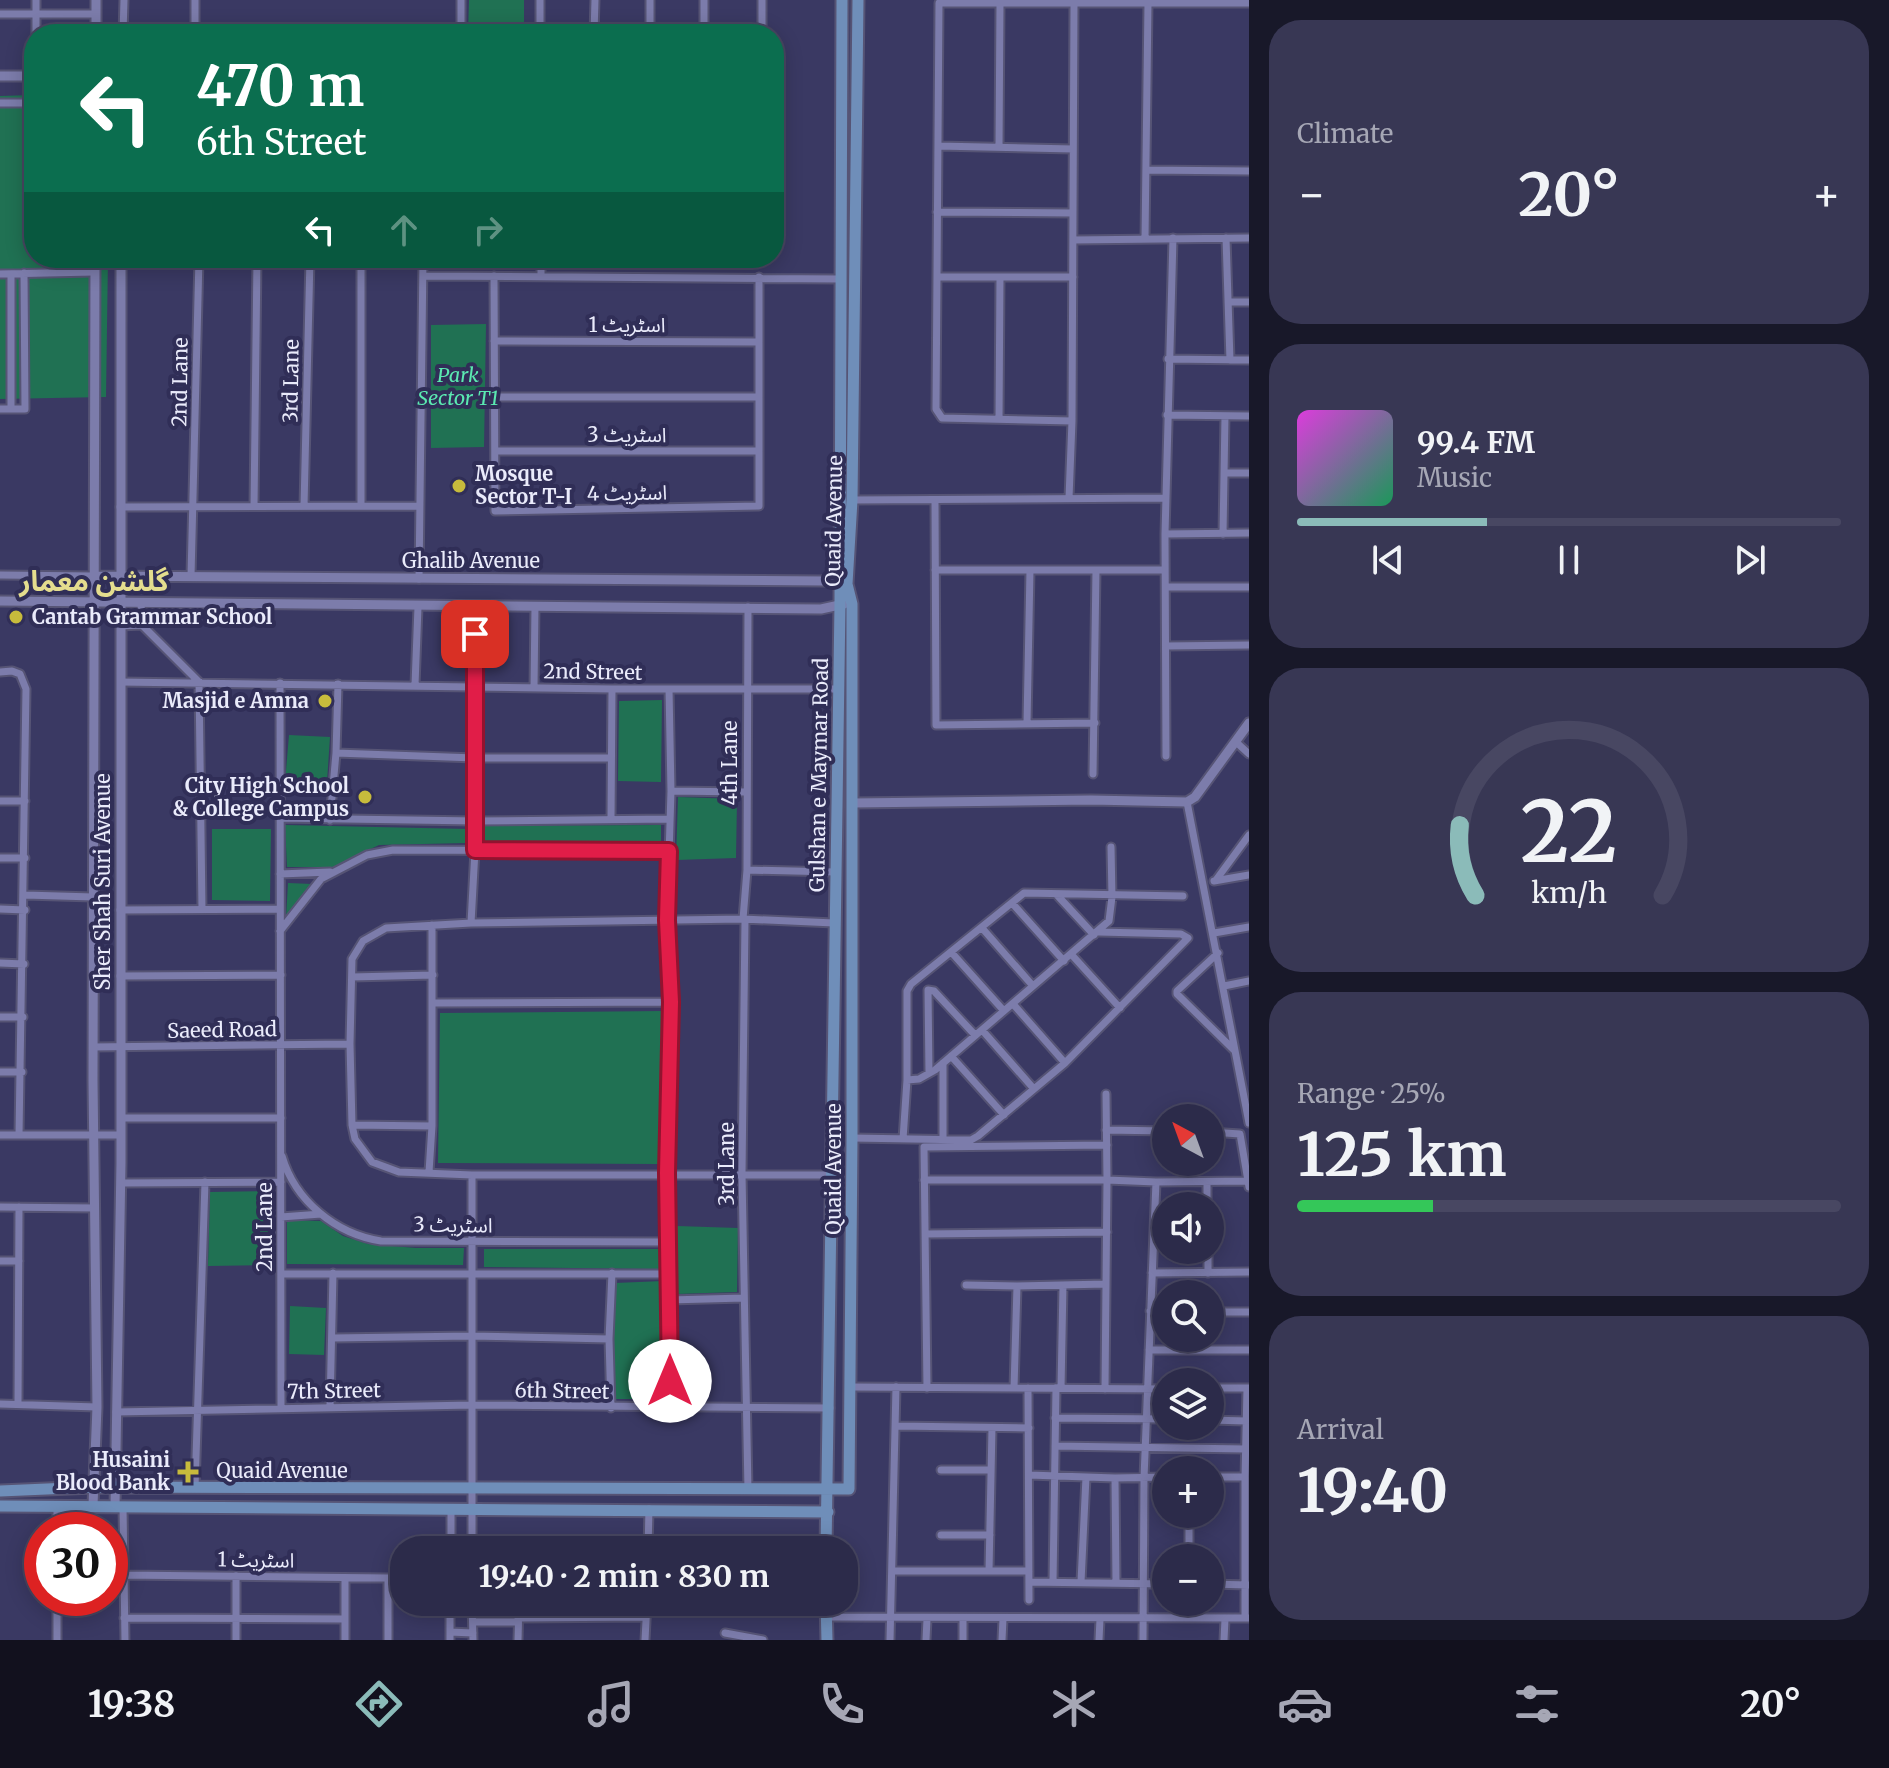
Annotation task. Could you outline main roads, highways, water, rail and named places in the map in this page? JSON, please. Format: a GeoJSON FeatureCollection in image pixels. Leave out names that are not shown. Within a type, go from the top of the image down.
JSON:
{"type":"FeatureCollection","features":[{"type":"Feature","properties":{"kind":"main road"},"geometry":{"type":"LineString","coordinates":[[842,0],[842,584]]}},
{"type":"Feature","properties":{"kind":"main road","name":"Quaid Avenue"},"geometry":{"type":"LineString","coordinates":[[0,1491],[93,1487],[849,1489],[853,803],[846,604],[842,584],[852,500],[858,0]]}},
{"type":"Feature","properties":{"kind":"main road","name":"Gulshan e Maymar Road"},"geometry":{"type":"LineString","coordinates":[[827,1536],[838,689],[846,604]]}},
{"type":"Feature","properties":{"kind":"main road","name":"Quaid Avenue"},"geometry":{"type":"LineString","coordinates":[[0,1506],[828,1512]]}},
{"type":"Feature","properties":{"kind":"main road"},"geometry":{"type":"LineString","coordinates":[[826,1616],[827,1640]]}},
{"type":"Feature","properties":{"kind":"place","name":"Mosque Sector T-I"},"geometry":{"type":"Point","coordinates":[459,486]}},
{"type":"Feature","properties":{"kind":"place","name":"Cantab Grammar School"},"geometry":{"type":"Point","coordinates":[16,617]}},
{"type":"Feature","properties":{"kind":"place","name":"Masjid e Amna"},"geometry":{"type":"Point","coordinates":[325,701]}},
{"type":"Feature","properties":{"kind":"place","name":"City High School & College Campus"},"geometry":{"type":"Point","coordinates":[365,797]}},
{"type":"Feature","properties":{"kind":"place","name":"Husaini Blood Bank"},"geometry":{"type":"Point","coordinates":[188,1472]}},
{"type":"Feature","properties":{"kind":"district","name":"گلشن معمار"},"geometry":{"type":"Point","coordinates":[94,581]}},
{"type":"Feature","properties":{"kind":"park label","name":"Park Sector T1"},"geometry":{"type":"Point","coordinates":[458,386]}}]}
